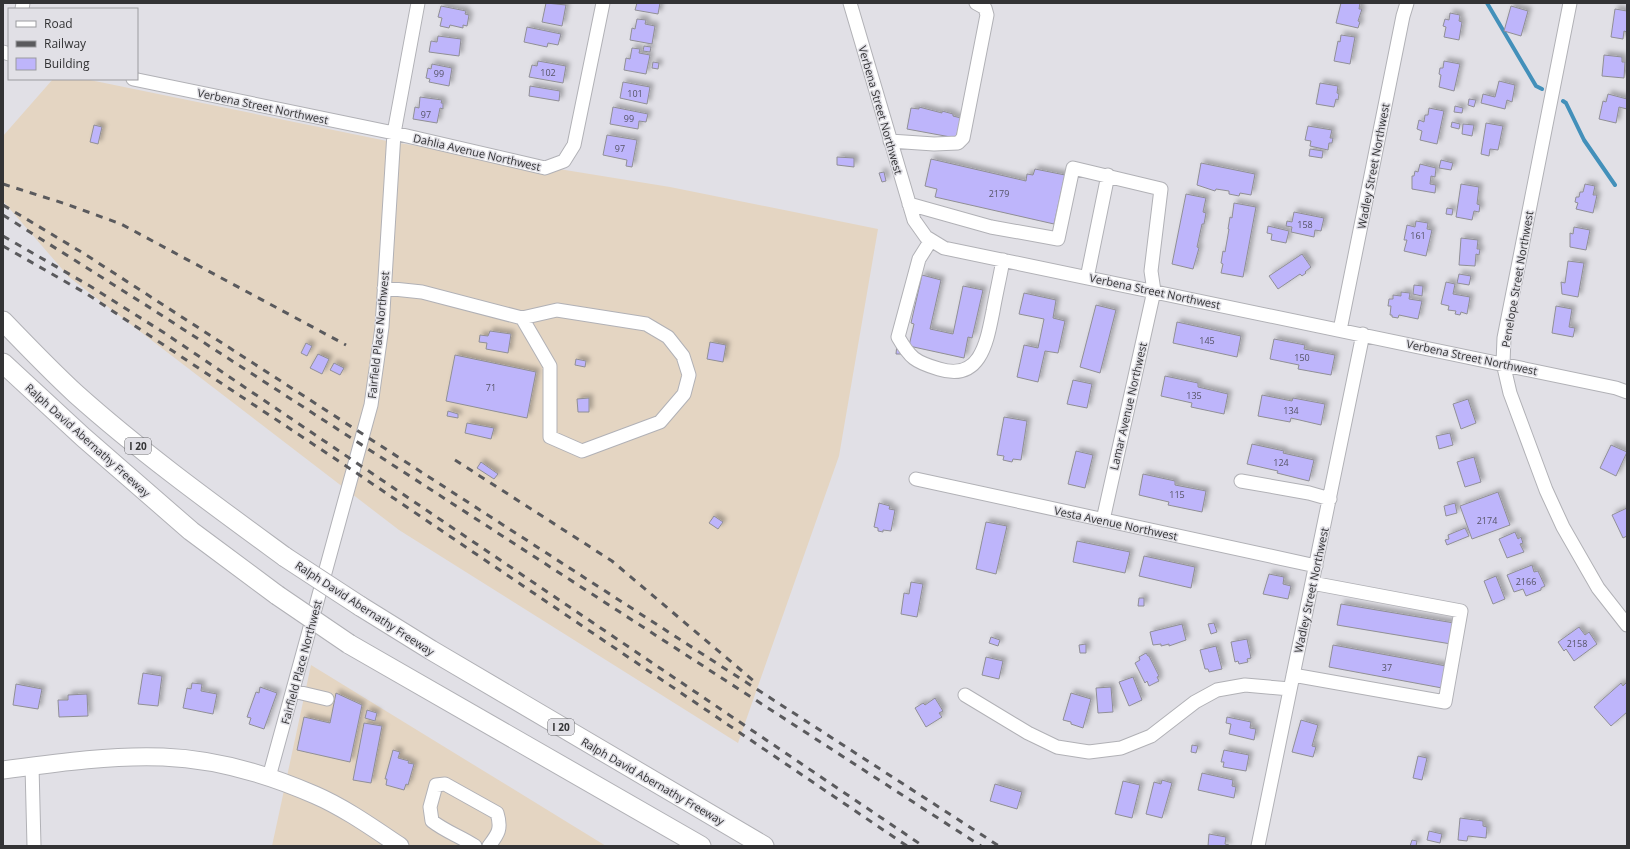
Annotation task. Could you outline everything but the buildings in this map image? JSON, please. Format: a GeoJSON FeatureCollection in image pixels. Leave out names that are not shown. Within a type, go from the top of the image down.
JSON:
{"type":"FeatureCollection","features":[{"type":"Feature","properties":{"kind":"highway","name":"Ralph David Abernathy Freeway"},"geometry":{"type":"LineString","coordinates":[[3,320],[33,352],[76,393],[130,439],[191,487],[285,557],[360,606],[438,654],[764,846]]}},
{"type":"Feature","properties":{"kind":"highway","name":"Ralph David Abernathy Freeway"},"geometry":{"type":"LineString","coordinates":[[3,363],[83,437],[191,531],[277,595],[349,644],[701,846]]}},
{"type":"Feature","properties":{"kind":"main road"},"geometry":{"type":"LineString","coordinates":[[3,770],[116,758],[163,757],[218,764],[270,777],[316,795],[358,818],[400,846]]}},
{"type":"Feature","properties":{"kind":"street","name":"Fairfield Place Northwest"},"geometry":{"type":"LineString","coordinates":[[270,777],[371,405],[382,328],[394,133],[418,3]]}},
{"type":"Feature","properties":{"kind":"street","name":"Dahlia Avenue Northwest"},"geometry":{"type":"LineString","coordinates":[[394,133],[545,168],[564,161],[574,145],[603,3]]}},
{"type":"Feature","properties":{"kind":"street","name":"Verbena Street Northwest"},"geometry":{"type":"LineString","coordinates":[[850,3],[914,220],[926,237],[944,248],[1503,363],[1616,388],[1627,392]]}},
{"type":"Feature","properties":{"kind":"street"},"geometry":{"type":"LineString","coordinates":[[890,141],[934,144],[958,143],[962,138],[987,15],[985,8],[976,3]]}},
{"type":"Feature","properties":{"kind":"street","name":"Wadley Street Northwest"},"geometry":{"type":"LineString","coordinates":[[1340,330],[1401,24],[1407,3]]}},
{"type":"Feature","properties":{"kind":"street","name":"Penelope Street Northwest"},"geometry":{"type":"LineString","coordinates":[[1570,3],[1504,338],[1503,363],[1510,393],[1546,490],[1563,528],[1598,588],[1627,625]]}},
{"type":"Feature","properties":{"kind":"street","name":"Verbena Street Northwest"},"geometry":{"type":"LineString","coordinates":[[138,80],[394,133]]}},
{"type":"Feature","properties":{"kind":"street"},"geometry":{"type":"LineString","coordinates":[[909,204],[991,227],[1058,239],[1073,168],[1108,175],[1161,189],[1151,271],[1154,291]]}},
{"type":"Feature","properties":{"kind":"street"},"geometry":{"type":"LineString","coordinates":[[1087,278],[1108,175]]}},
{"type":"Feature","properties":{"kind":"street"},"geometry":{"type":"LineString","coordinates":[[931,240],[918,259],[898,337],[914,360],[941,370],[961,371],[970,367],[984,350],[1003,260]]}},
{"type":"Feature","properties":{"kind":"street"},"geometry":{"type":"LineString","coordinates":[[384,288],[422,292],[522,318],[557,310],[646,324],[668,337],[683,356],[689,375],[684,394],[660,422],[582,451],[550,437],[550,366],[522,318]]}},
{"type":"Feature","properties":{"kind":"street","name":"Lamar Avenue Northwest"},"geometry":{"type":"LineString","coordinates":[[1103,520],[1154,291]]}},
{"type":"Feature","properties":{"kind":"street","name":"Wadley Street Northwest"},"geometry":{"type":"LineString","coordinates":[[1258,846],[1363,334]]}},
{"type":"Feature","properties":{"kind":"street","name":"Vesta Avenue Northwest"},"geometry":{"type":"LineString","coordinates":[[916,479],[1316,566]]}},
{"type":"Feature","properties":{"kind":"street"},"geometry":{"type":"LineString","coordinates":[[1241,481],[1310,493],[1330,499]]}},
{"type":"Feature","properties":{"kind":"street"},"geometry":{"type":"LineString","coordinates":[[1293,675],[1445,702],[1461,611],[1312,583]]}},
{"type":"Feature","properties":{"kind":"street"},"geometry":{"type":"LineString","coordinates":[[965,695],[1028,734],[1057,747],[1089,752],[1121,748],[1151,736],[1195,702],[1217,690],[1245,686],[1290,689]]}},
{"type":"Feature","properties":{"kind":"street"},"geometry":{"type":"LineString","coordinates":[[293,691],[327,699]]}},
{"type":"Feature","properties":{"kind":"street"},"geometry":{"type":"LineString","coordinates":[[32,766],[34,846]]}},
{"type":"Feature","properties":{"kind":"street"},"geometry":{"type":"LineString","coordinates":[[475,846],[461,837],[443,830],[432,821],[430,807],[436,785],[445,784],[497,814],[500,822],[498,833],[489,846]]}},
{"type":"Feature","properties":{"kind":"shaded area"},"geometry":{"type":"Polygon","coordinates":[[[52,80],[90,80],[387,141],[670,187],[878,229],[839,456],[738,743],[399,530],[69,277],[3,201],[3,136],[52,80]]]}},
{"type":"Feature","properties":{"kind":"shaded area"},"geometry":{"type":"Polygon","coordinates":[[[311,665],[606,846],[272,846],[311,665]]]}},
{"type":"Feature","properties":{"kind":"waterway"},"geometry":{"type":"LineString","coordinates":[[1487,3],[1536,86],[1542,89]]}},
{"type":"Feature","properties":{"kind":"waterway"},"geometry":{"type":"LineString","coordinates":[[1563,101],[1566,103],[1584,140],[1615,185]]}},
{"type":"Feature","properties":{"kind":"railway"},"geometry":{"type":"LineString","coordinates":[[3,184],[66,204],[121,224],[346,345]]}},
{"type":"Feature","properties":{"kind":"railway"},"geometry":{"type":"LineString","coordinates":[[3,205],[83,253],[999,846]]}},
{"type":"Feature","properties":{"kind":"railway"},"geometry":{"type":"LineString","coordinates":[[3,215],[152,309],[981,846]]}},
{"type":"Feature","properties":{"kind":"railway"},"geometry":{"type":"LineString","coordinates":[[3,236],[90,286],[166,334],[923,846]]}},
{"type":"Feature","properties":{"kind":"railway"},"geometry":{"type":"LineString","coordinates":[[3,246],[87,294],[355,472],[907,846]]}},
{"type":"Feature","properties":{"kind":"railway"},"geometry":{"type":"LineString","coordinates":[[455,460],[612,561],[755,682]]}}]}
